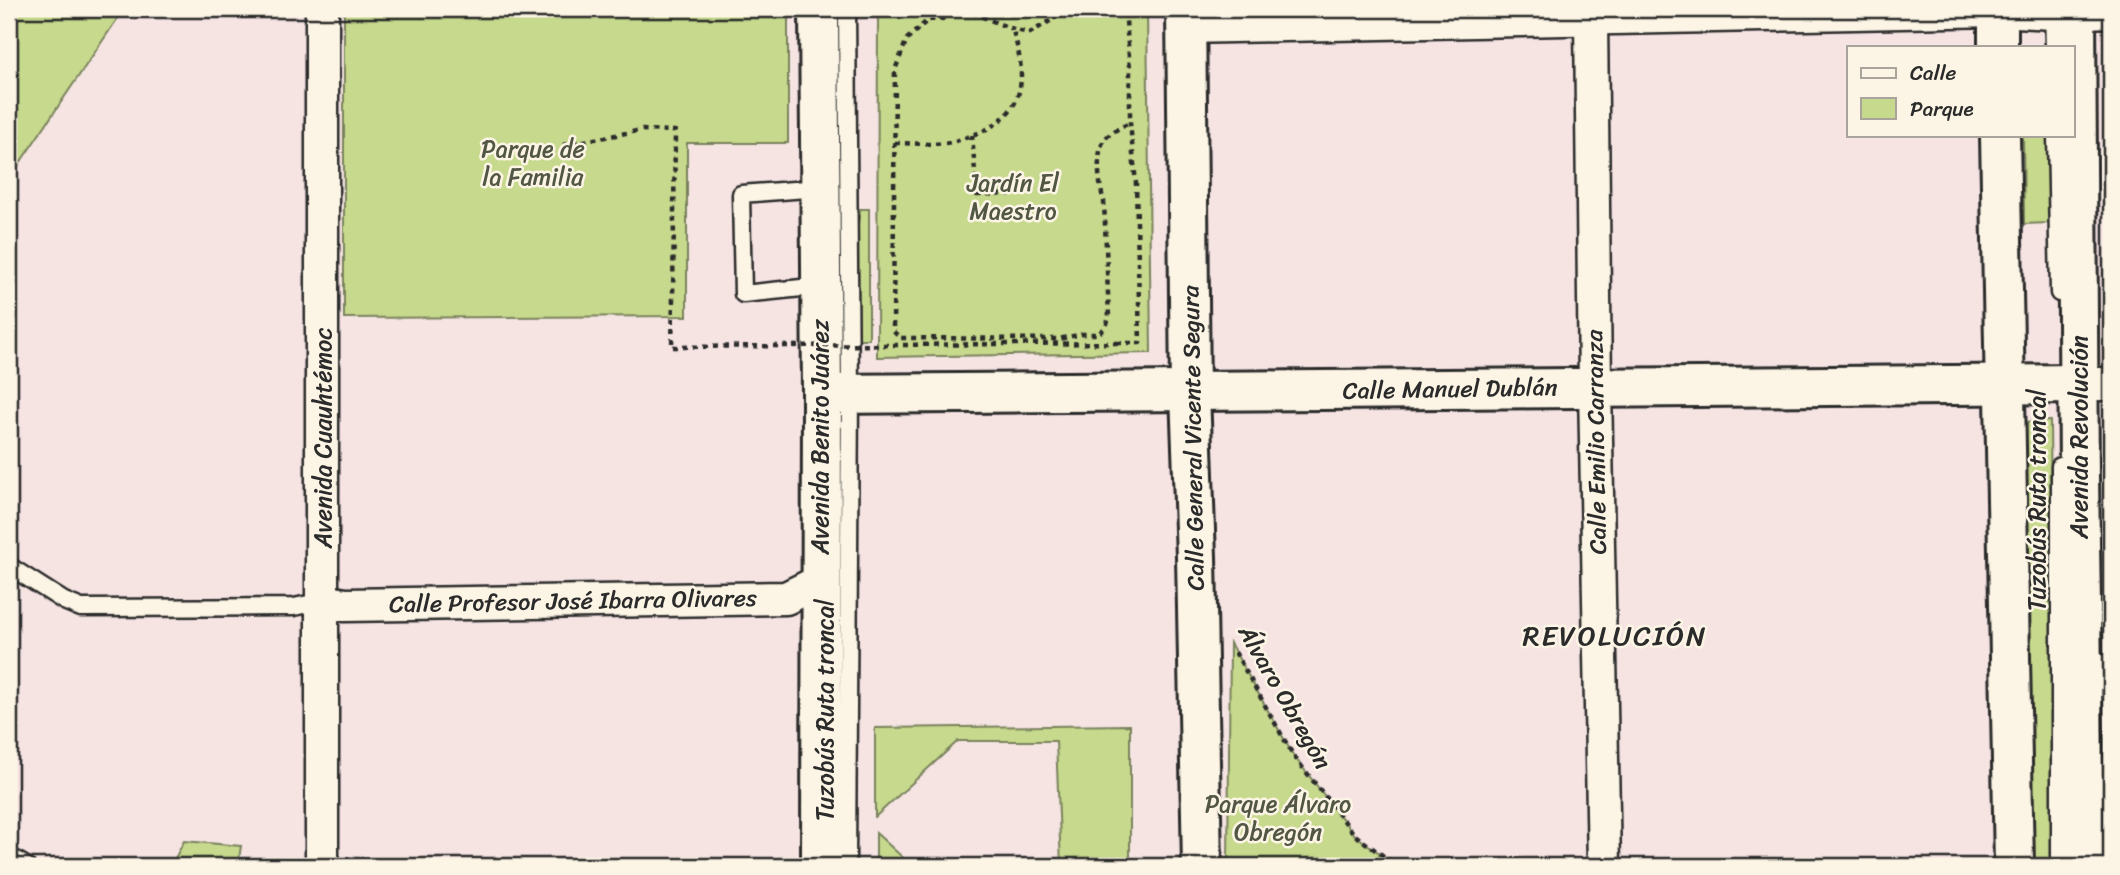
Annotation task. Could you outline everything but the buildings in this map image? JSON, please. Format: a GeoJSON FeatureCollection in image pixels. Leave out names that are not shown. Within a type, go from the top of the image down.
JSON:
{"type":"FeatureCollection","features":[{"type":"Feature","properties":{"kind":"main road","name":"Avenida Benito Juárez"},"geometry":{"type":"LineString","coordinates":[[819,9],[821,286],[836,394],[820,581],[821,866]]}},
{"type":"Feature","properties":{"kind":"main road"},"geometry":{"type":"LineString","coordinates":[[1998,9],[1998,46]]}},
{"type":"Feature","properties":{"kind":"main road","name":"Avenida Revolución"},"geometry":{"type":"LineString","coordinates":[[2074,11],[2074,384],[2097,671],[2085,866]]}},
{"type":"Feature","properties":{"kind":"main road","name":"Calle General Vicente Segura"},"geometry":{"type":"LineString","coordinates":[[1186,18],[1190,393],[1202,866]]}},
{"type":"Feature","properties":{"kind":"main road"},"geometry":{"type":"LineString","coordinates":[[2000,136],[2014,866]]}},
{"type":"Feature","properties":{"kind":"main road","name":"Calle Manuel Dublán"},"geometry":{"type":"LineString","coordinates":[[836,394],[2074,384]]}},
{"type":"Feature","properties":{"kind":"street","name":"Avenida Cuauhtémoc"},"geometry":{"type":"LineString","coordinates":[[321,866],[322,9]]}},
{"type":"Feature","properties":{"kind":"street"},"geometry":{"type":"LineString","coordinates":[[1186,18],[1591,19],[1998,9],[2074,11]]}},
{"type":"Feature","properties":{"kind":"street","name":"Calle Emilio Carranza"},"geometry":{"type":"LineString","coordinates":[[1591,19],[1604,866]]}},
{"type":"Feature","properties":{"kind":"street","name":"Calle Profesor José Ibarra Olivares"},"geometry":{"type":"LineString","coordinates":[[323,601],[345,604],[786,598],[820,581]]}},
{"type":"Feature","properties":{"kind":"lane","name":"Tuzobús Ruta troncal"},"geometry":{"type":"LineString","coordinates":[[847,9],[836,394],[847,866]]}},
{"type":"Feature","properties":{"kind":"lane"},"geometry":{"type":"LineString","coordinates":[[2055,46],[2074,11]]}},
{"type":"Feature","properties":{"kind":"lane"},"geometry":{"type":"LineString","coordinates":[[2056,136],[2059,315]]}},
{"type":"Feature","properties":{"kind":"lane"},"geometry":{"type":"LineString","coordinates":[[820,188],[741,194],[743,294],[821,286]]}},
{"type":"Feature","properties":{"kind":"lane","name":"Tuzobús Ruta troncal"},"geometry":{"type":"LineString","coordinates":[[2060,452],[2060,866]]}},
{"type":"Feature","properties":{"kind":"lane"},"geometry":{"type":"LineString","coordinates":[[9,566],[64,601],[81,608],[294,607],[323,601]]}},
{"type":"Feature","properties":{"kind":"lane"},"geometry":{"type":"LineString","coordinates":[[9,856],[26,866]]}},
{"type":"Feature","properties":{"kind":"path"},"geometry":{"type":"LineString","coordinates":[[1065,9],[1063,13],[1030,33],[1013,30],[962,9],[942,19],[928,20],[907,39],[895,70],[893,331],[900,338],[1059,339],[1098,334],[1107,327],[1109,317],[1104,201],[1100,191],[1099,156],[1103,140],[1130,123]]}},
{"type":"Feature","properties":{"kind":"path"},"geometry":{"type":"LineString","coordinates":[[563,145],[642,131],[675,131],[672,347],[1140,343],[1136,184],[1130,123],[1130,68],[1125,9]]}},
{"type":"Feature","properties":{"kind":"path"},"geometry":{"type":"LineString","coordinates":[[895,143],[946,143],[995,125],[1016,104],[1021,83],[1020,55],[1013,30]]}},
{"type":"Feature","properties":{"kind":"path"},"geometry":{"type":"LineString","coordinates":[[972,135],[977,195],[1010,194]]}},
{"type":"Feature","properties":{"kind":"path","name":"Álvaro Obregón"},"geometry":{"type":"LineString","coordinates":[[1233,648],[1293,755],[1355,835],[1397,866]]}},
{"type":"Feature","properties":{"kind":"green space"},"geometry":{"type":"Polygon","coordinates":[[[9,9],[124,9],[9,179],[9,9]]]}},
{"type":"Feature","properties":{"kind":"green space","name":"Parque de la Familia"},"geometry":{"type":"Polygon","coordinates":[[[344,9],[788,9],[788,143],[687,143],[687,316],[344,318],[344,9]]]}},
{"type":"Feature","properties":{"kind":"green space","name":"Jardín El Maestro"},"geometry":{"type":"Polygon","coordinates":[[[878,9],[1147,9],[1151,353],[877,357],[878,9]]]}},
{"type":"Feature","properties":{"kind":"green space"},"geometry":{"type":"Polygon","coordinates":[[[2023,136],[2048,136],[2049,223],[2024,224],[2023,136]]]}},
{"type":"Feature","properties":{"kind":"green space"},"geometry":{"type":"Polygon","coordinates":[[[860,209],[869,209],[869,339],[854,339],[854,256],[860,209]]]}},
{"type":"Feature","properties":{"kind":"green space"},"geometry":{"type":"Polygon","coordinates":[[[2050,421],[2055,866],[2028,866],[2023,422],[2050,421]]]}},
{"type":"Feature","properties":{"kind":"green space","name":"Parque Álvaro Obregón"},"geometry":{"type":"Polygon","coordinates":[[[1230,643],[1293,755],[1355,835],[1397,866],[1228,866],[1230,643]]]}},
{"type":"Feature","properties":{"kind":"green space"},"geometry":{"type":"Polygon","coordinates":[[[1130,725],[1130,866],[1061,866],[1056,741],[958,741],[875,817],[875,728],[1130,725]]]}},
{"type":"Feature","properties":{"kind":"green space"},"geometry":{"type":"Polygon","coordinates":[[[876,833],[912,866],[876,866],[876,833]]]}},
{"type":"Feature","properties":{"kind":"green space"},"geometry":{"type":"Polygon","coordinates":[[[184,841],[241,846],[238,866],[171,866],[184,841]]]}},
{"type":"Feature","properties":{"kind":"district","name":"REVOLUCIÓN"},"geometry":{"type":"Point","coordinates":[1615,635]}}]}
